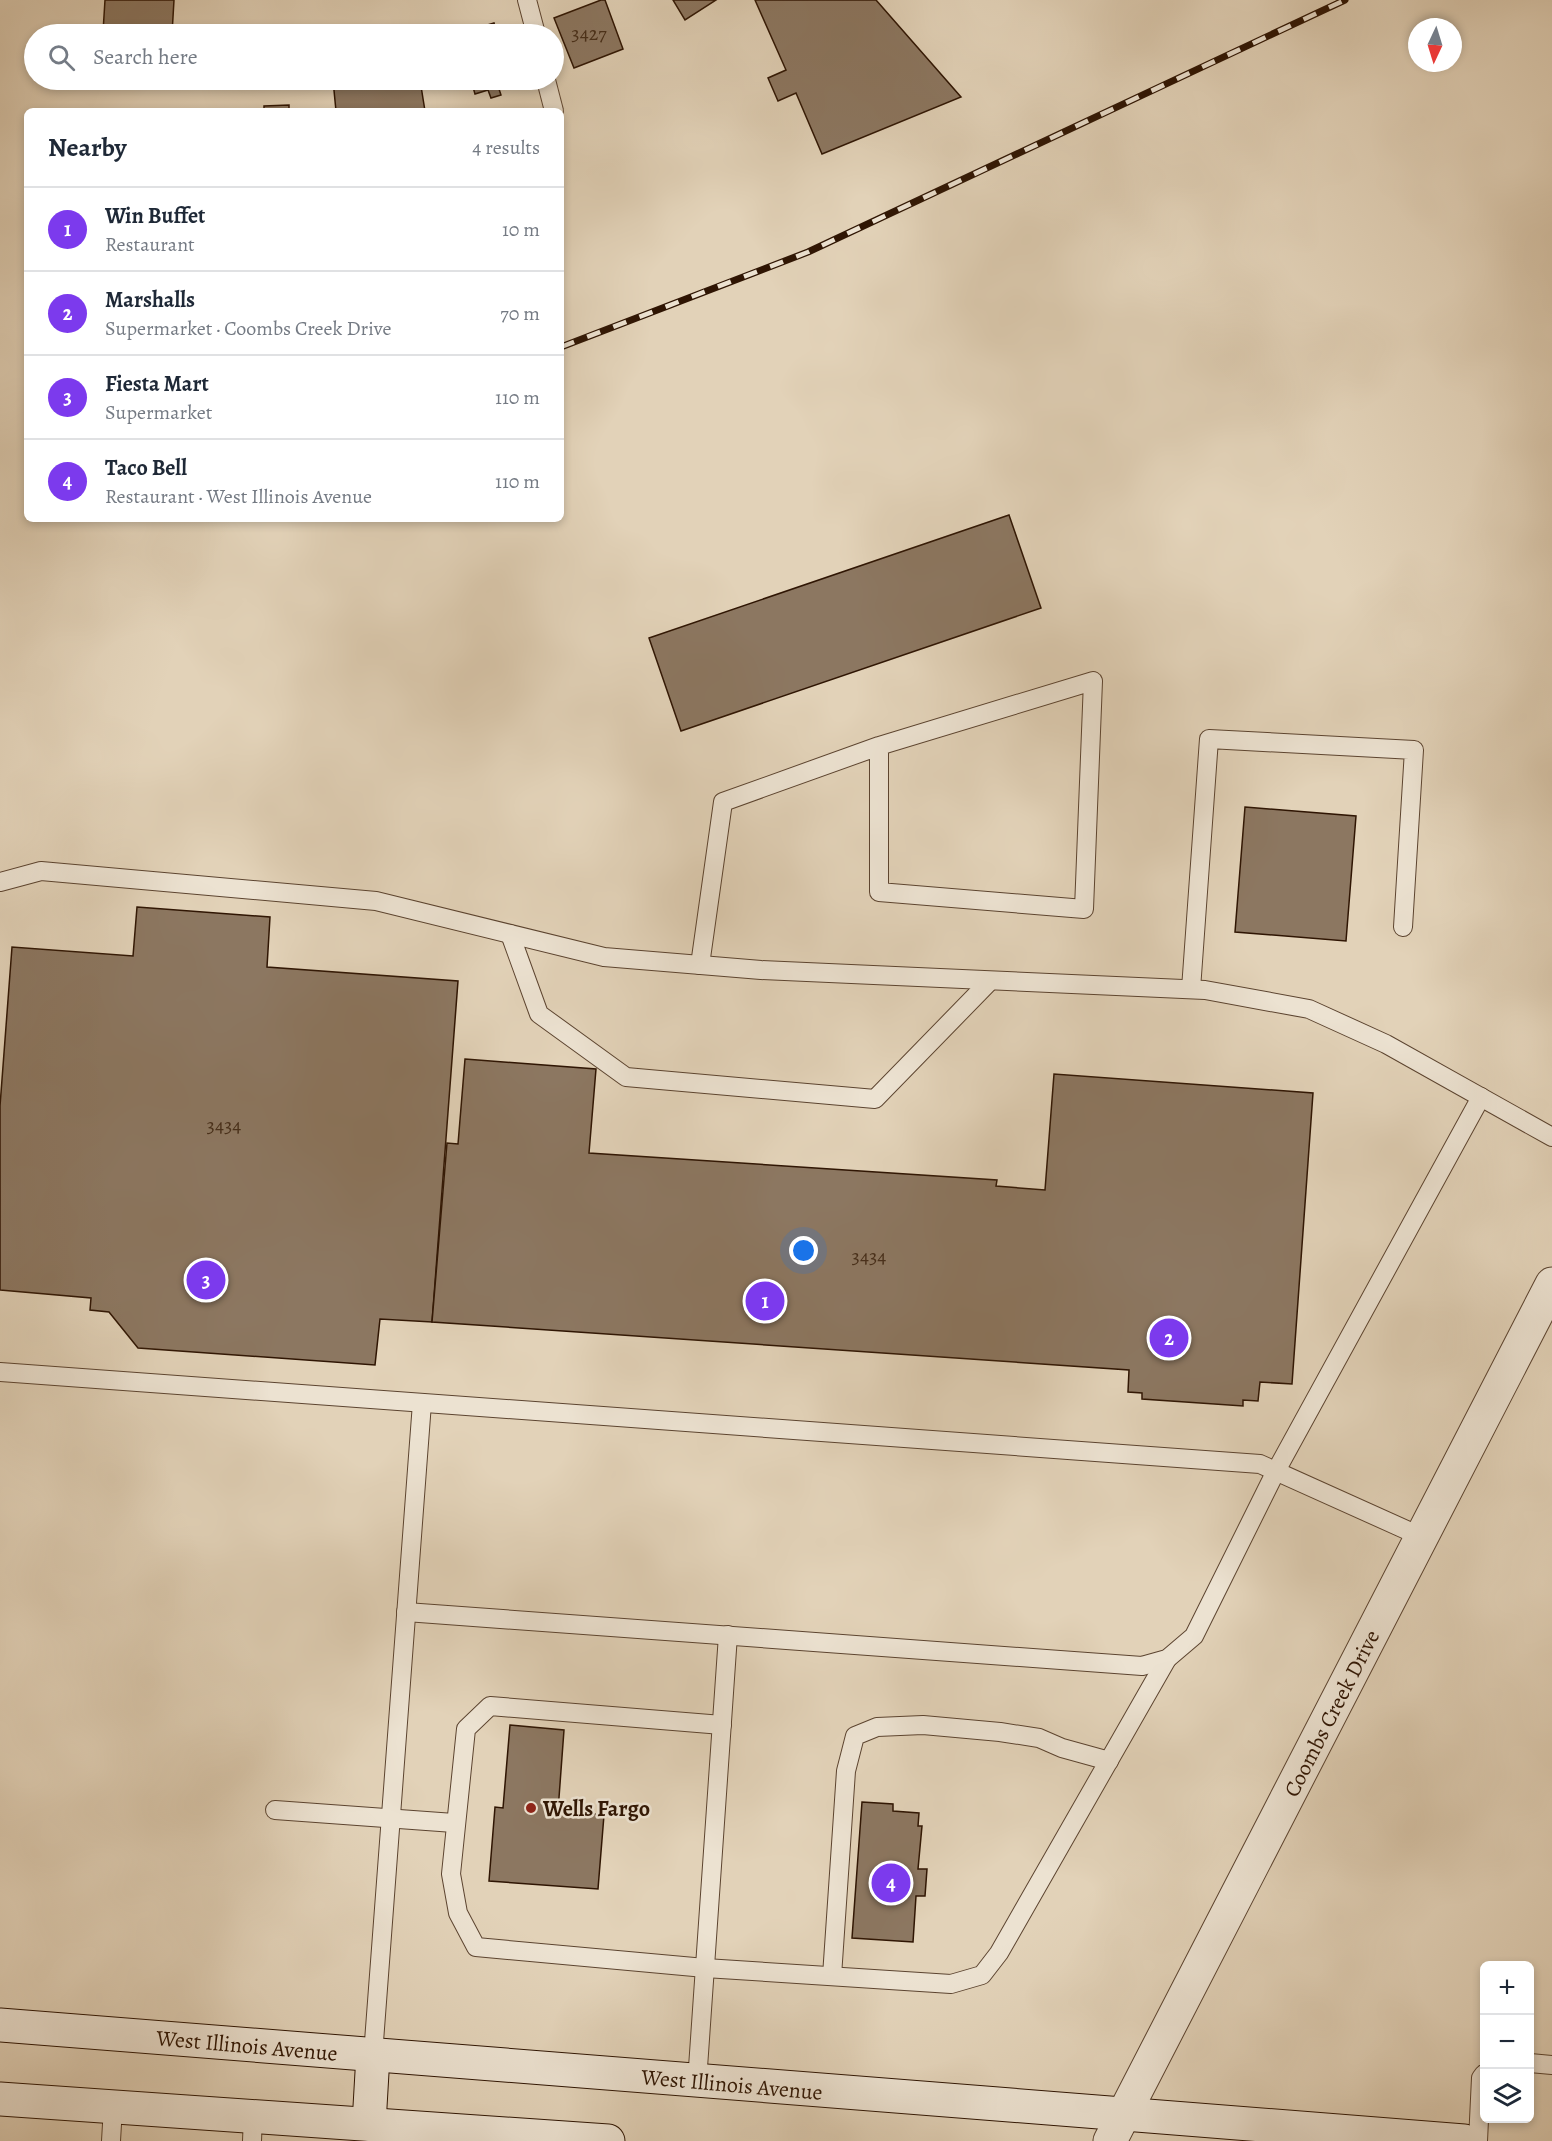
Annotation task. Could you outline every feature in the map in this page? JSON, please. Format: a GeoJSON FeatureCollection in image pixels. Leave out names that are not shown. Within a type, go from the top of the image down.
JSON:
{"type":"FeatureCollection","features":[{"type":"Feature","properties":{"kind":"main road","name":"Coombs Creek Drive"},"geometry":{"type":"LineString","coordinates":[[1117,2128],[1552,1284]]}},
{"type":"Feature","properties":{"kind":"main road","name":"West Illinois Avenue"},"geometry":{"type":"LineString","coordinates":[[0,2025],[697,2082],[1117,2128],[1464,2141]]}},
{"type":"Feature","properties":{"kind":"main road"},"geometry":{"type":"LineString","coordinates":[[369,2124],[373,2055]]}},
{"type":"Feature","properties":{"kind":"main road"},"geometry":{"type":"LineString","coordinates":[[0,2099],[113,2107],[253,2129],[369,2124],[608,2141]]}},
{"type":"Feature","properties":{"kind":"lane"},"geometry":{"type":"LineString","coordinates":[[527,0],[533,24]]}},
{"type":"Feature","properties":{"kind":"lane"},"geometry":{"type":"LineString","coordinates":[[549,90],[553,108]]}},
{"type":"Feature","properties":{"kind":"lane"},"geometry":{"type":"LineString","coordinates":[[700,965],[723,802],[879,746],[1093,681],[1084,909],[879,892],[879,746]]}},
{"type":"Feature","properties":{"kind":"lane"},"geometry":{"type":"LineString","coordinates":[[1191,989],[1209,739],[1414,750],[1402,927]]}},
{"type":"Feature","properties":{"kind":"lane"},"geometry":{"type":"LineString","coordinates":[[0,882],[41,872],[376,901],[604,957],[700,965],[990,981],[1191,989],[1309,1009],[1386,1044],[1552,1137]]}},
{"type":"Feature","properties":{"kind":"lane"},"geometry":{"type":"LineString","coordinates":[[510,934],[539,1014],[626,1077],[875,1099],[990,981]]}},
{"type":"Feature","properties":{"kind":"lane"},"geometry":{"type":"LineString","coordinates":[[722,1725],[490,1706],[466,1729],[454,1823],[451,1874],[458,1913],[476,1947],[705,1968],[951,1984],[982,1975],[999,1953],[1167,1659],[1194,1636],[1276,1471],[1481,1097]]}},
{"type":"Feature","properties":{"kind":"lane"},"geometry":{"type":"LineString","coordinates":[[0,1372],[1260,1464],[1422,1537]]}},
{"type":"Feature","properties":{"kind":"lane"},"geometry":{"type":"LineString","coordinates":[[373,2055],[422,1403]]}},
{"type":"Feature","properties":{"kind":"lane"},"geometry":{"type":"LineString","coordinates":[[406,1612],[1142,1666],[1167,1659]]}},
{"type":"Feature","properties":{"kind":"lane"},"geometry":{"type":"LineString","coordinates":[[697,2082],[728,1635]]}},
{"type":"Feature","properties":{"kind":"lane"},"geometry":{"type":"LineString","coordinates":[[832,1976],[846,1771],[855,1736],[877,1727],[923,1725],[999,1732],[1038,1738],[1062,1748],[1109,1761]]}},
{"type":"Feature","properties":{"kind":"lane"},"geometry":{"type":"LineString","coordinates":[[275,1810],[454,1823]]}},
{"type":"Feature","properties":{"kind":"lane"},"geometry":{"type":"LineString","coordinates":[[1534,2063],[1552,2064]]}},
{"type":"Feature","properties":{"kind":"lane"},"geometry":{"type":"LineString","coordinates":[[1478,2141],[1480,2099]]}},
{"type":"Feature","properties":{"kind":"lane"},"geometry":{"type":"LineString","coordinates":[[111,2141],[113,2107]]}},
{"type":"Feature","properties":{"kind":"building"},"geometry":{"type":"Polygon","coordinates":[[[105,0],[174,0],[173,24],[104,24],[105,0]]]}},
{"type":"Feature","properties":{"kind":"building"},"geometry":{"type":"Polygon","coordinates":[[[605,0],[623,49],[574,68],[564,43],[564,24],[556,24],[554,18],[605,0]]]}},
{"type":"Feature","properties":{"kind":"building"},"geometry":{"type":"Polygon","coordinates":[[[673,0],[716,0],[685,20],[673,0]]]}},
{"type":"Feature","properties":{"kind":"building"},"geometry":{"type":"Polygon","coordinates":[[[755,0],[876,0],[961,97],[822,154],[796,93],[778,101],[768,78],[786,70],[755,0]]]}},
{"type":"Feature","properties":{"kind":"building"},"geometry":{"type":"Polygon","coordinates":[[[334,90],[422,90],[425,108],[336,108],[334,90]]]}},
{"type":"Feature","properties":{"kind":"building"},"geometry":{"type":"Polygon","coordinates":[[[474,90],[488,90],[475,94],[474,90]]]}},
{"type":"Feature","properties":{"kind":"building"},"geometry":{"type":"Polygon","coordinates":[[[488,90],[499,90],[501,95],[491,98],[488,90]]]}},
{"type":"Feature","properties":{"kind":"building"},"geometry":{"type":"Polygon","coordinates":[[[289,105],[289,108],[264,108],[264,106],[289,105]]]}},
{"type":"Feature","properties":{"kind":"building"},"geometry":{"type":"Polygon","coordinates":[[[1009,515],[1041,608],[681,731],[649,638],[1009,515]]]}},
{"type":"Feature","properties":{"kind":"building"},"geometry":{"type":"Polygon","coordinates":[[[1245,807],[1356,816],[1346,941],[1235,932],[1245,807]]]}},
{"type":"Feature","properties":{"kind":"building"},"geometry":{"type":"Polygon","coordinates":[[[137,907],[270,917],[267,967],[458,981],[432,1322],[380,1319],[375,1365],[138,1348],[109,1312],[90,1310],[91,1298],[0,1290],[0,1106],[12,947],[133,956],[137,907]]]}},
{"type":"Feature","properties":{"kind":"building"},"geometry":{"type":"Polygon","coordinates":[[[465,1059],[596,1069],[589,1153],[997,1180],[996,1186],[1045,1190],[1054,1074],[1313,1093],[1292,1384],[1260,1382],[1258,1401],[1243,1400],[1243,1406],[1142,1399],[1142,1393],[1128,1392],[1129,1370],[432,1322],[447,1143],[458,1144],[465,1059]]]}},
{"type":"Feature","properties":{"kind":"building","name":"Wells Fargo"},"geometry":{"type":"Polygon","coordinates":[[[510,1725],[564,1730],[558,1811],[604,1815],[598,1889],[489,1881],[495,1807],[503,1808],[510,1725]]]}},
{"type":"Feature","properties":{"kind":"building"},"geometry":{"type":"Polygon","coordinates":[[[862,1802],[893,1804],[893,1811],[919,1813],[918,1826],[922,1826],[918,1869],[927,1869],[925,1896],[916,1896],[913,1942],[852,1938],[862,1802]]]}},
{"type":"Feature","properties":{"kind":"railway"},"geometry":{"type":"LineString","coordinates":[[564,346],[808,252],[1345,0]]}},
{"type":"Feature","properties":{"kind":"place","name":"Fiesta Mart"},"geometry":{"type":"Point","coordinates":[206,1280]}},
{"type":"Feature","properties":{"kind":"place","name":"Win Buffet"},"geometry":{"type":"Point","coordinates":[765,1301]}},
{"type":"Feature","properties":{"kind":"place","name":"Marshalls"},"geometry":{"type":"Point","coordinates":[1169,1338]}},
{"type":"Feature","properties":{"kind":"place","name":"Wells Fargo"},"geometry":{"type":"Point","coordinates":[531,1808]}},
{"type":"Feature","properties":{"kind":"place","name":"Taco Bell"},"geometry":{"type":"Point","coordinates":[891,1883]}}]}
